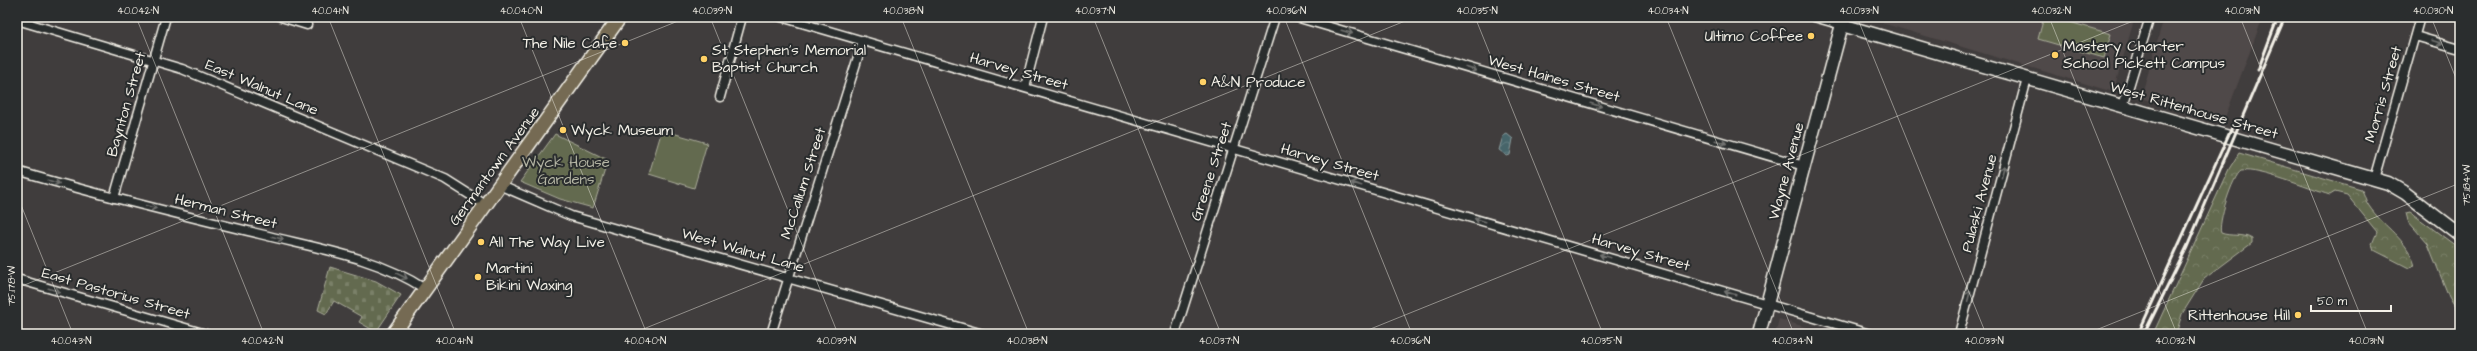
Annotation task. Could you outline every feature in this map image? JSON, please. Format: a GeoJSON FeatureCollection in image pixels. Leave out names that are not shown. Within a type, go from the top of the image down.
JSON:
{"type":"FeatureCollection","features":[{"type":"Feature","properties":{"kind":"main road","name":"Germantown Avenue"},"geometry":{"type":"LineString","coordinates":[[393,334],[620,17]]}},
{"type":"Feature","properties":{"kind":"street","name":"Baynton Street"},"geometry":{"type":"LineString","coordinates":[[114,198],[166,17]]}},
{"type":"Feature","properties":{"kind":"street"},"geometry":{"type":"LineString","coordinates":[[281,17],[307,25]]}},
{"type":"Feature","properties":{"kind":"street"},"geometry":{"type":"LineString","coordinates":[[720,97],[742,17]]}},
{"type":"Feature","properties":{"kind":"street","name":"Harvey Street"},"geometry":{"type":"LineString","coordinates":[[781,17],[1768,303],[1870,334]]}},
{"type":"Feature","properties":{"kind":"street"},"geometry":{"type":"LineString","coordinates":[[1025,87],[1043,17]]}},
{"type":"Feature","properties":{"kind":"street","name":"Greene Street"},"geometry":{"type":"LineString","coordinates":[[1175,334],[1275,17]]}},
{"type":"Feature","properties":{"kind":"street","name":"West Haines Street"},"geometry":{"type":"LineString","coordinates":[[1296,17],[1804,166]]}},
{"type":"Feature","properties":{"kind":"street","name":"West Rittenhouse Street"},"geometry":{"type":"LineString","coordinates":[[1814,17],[1843,21],[2027,79],[2374,179],[2402,191],[2460,235]]}},
{"type":"Feature","properties":{"kind":"street"},"geometry":{"type":"LineString","coordinates":[[2123,106],[2150,17]]}},
{"type":"Feature","properties":{"kind":"street","name":"Morris Street"},"geometry":{"type":"LineString","coordinates":[[2374,179],[2420,17]]}},
{"type":"Feature","properties":{"kind":"street","name":"East Walnut Lane"},"geometry":{"type":"LineString","coordinates":[[17,20],[182,69],[427,171],[450,182],[486,205]]}},
{"type":"Feature","properties":{"kind":"street","name":"Wayne Avenue"},"geometry":{"type":"LineString","coordinates":[[1759,334],[1843,21]]}},
{"type":"Feature","properties":{"kind":"street"},"geometry":{"type":"LineString","coordinates":[[2415,36],[2460,49]]}},
{"type":"Feature","properties":{"kind":"street","name":"McCallum Street"},"geometry":{"type":"LineString","coordinates":[[771,334],[863,41]]}},
{"type":"Feature","properties":{"kind":"street","name":"Pulaski Avenue"},"geometry":{"type":"LineString","coordinates":[[1959,334],[2027,79]]}},
{"type":"Feature","properties":{"kind":"street","name":"Herman Street"},"geometry":{"type":"LineString","coordinates":[[17,171],[114,198],[344,255],[394,272],[425,289]]}},
{"type":"Feature","properties":{"kind":"street","name":"West Walnut Lane"},"geometry":{"type":"LineString","coordinates":[[499,185],[557,211],[983,334]]}},
{"type":"Feature","properties":{"kind":"street","name":"East Pastorius Street"},"geometry":{"type":"LineString","coordinates":[[17,279],[206,334]]}},
{"type":"Feature","properties":{"kind":"shaded area","name":"Mastery Charter School Pickett Campus"},"geometry":{"type":"Polygon","coordinates":[[[1862,17],[2135,17],[2113,92],[1862,17]]]}},
{"type":"Feature","properties":{"kind":"shaded area"},"geometry":{"type":"Polygon","coordinates":[[[2164,17],[2263,17],[2223,123],[2141,98],[2164,17]]]}},
{"type":"Feature","properties":{"kind":"shaded area"},"geometry":{"type":"Polygon","coordinates":[[[1779,319],[1828,334],[1775,334],[1779,319]]]}},
{"type":"Feature","properties":{"kind":"green space"},"geometry":{"type":"Polygon","coordinates":[[[2044,17],[2052,17],[2111,34],[2104,58],[2038,39],[2044,17]]]}},
{"type":"Feature","properties":{"kind":"green space"},"geometry":{"type":"Polygon","coordinates":[[[662,130],[707,143],[694,188],[649,174],[662,130]]]}},
{"type":"Feature","properties":{"kind":"green space","name":"Wyck House Gardens"},"geometry":{"type":"Polygon","coordinates":[[[555,134],[608,160],[593,208],[560,199],[520,182],[555,134]]]}},
{"type":"Feature","properties":{"kind":"green space"},"geometry":{"type":"Polygon","coordinates":[[[2239,153],[2361,189],[2368,204],[2375,214],[2407,248],[2415,266],[2409,268],[2374,250],[2372,244],[2377,232],[2347,195],[2335,192],[2330,195],[2272,176],[2249,171],[2241,171],[2234,181],[2226,200],[2220,228],[2221,233],[2248,237],[2252,239],[2252,243],[2204,279],[2182,314],[2176,334],[2153,334],[2229,169],[2239,153]]]}},
{"type":"Feature","properties":{"kind":"green space"},"geometry":{"type":"Polygon","coordinates":[[[2410,212],[2460,249],[2460,316],[2449,297],[2428,244],[2408,221],[2406,213],[2410,212]]]}},
{"type":"Feature","properties":{"kind":"green space"},"geometry":{"type":"Polygon","coordinates":[[[330,267],[376,281],[401,295],[376,332],[359,322],[362,317],[334,301],[326,314],[318,310],[330,267]]]}},
{"type":"Feature","properties":{"kind":"water"},"geometry":{"type":"Polygon","coordinates":[[[1507,134],[1513,139],[1510,155],[1507,156],[1499,150],[1503,136],[1507,134]]]}},
{"type":"Feature","properties":{"kind":"railway"},"geometry":{"type":"LineString","coordinates":[[2258,70],[2278,17]]}},
{"type":"Feature","properties":{"kind":"railway"},"geometry":{"type":"LineString","coordinates":[[2144,334],[2187,247],[2285,17]]}},
{"type":"Feature","properties":{"kind":"railway"},"geometry":{"type":"LineString","coordinates":[[2138,334],[2234,123]]}},
{"type":"Feature","properties":{"kind":"place","name":"Ultimo Coffee"},"geometry":{"type":"Point","coordinates":[1811,36]}},
{"type":"Feature","properties":{"kind":"place","name":"The Nile Cafe"},"geometry":{"type":"Point","coordinates":[625,43]}},
{"type":"Feature","properties":{"kind":"place","name":"Mastery Charter School Pickett Campus"},"geometry":{"type":"Point","coordinates":[2055,55]}},
{"type":"Feature","properties":{"kind":"place","name":"St Stephen's Memorial Baptist Church"},"geometry":{"type":"Point","coordinates":[704,59]}},
{"type":"Feature","properties":{"kind":"place","name":"A&N Produce"},"geometry":{"type":"Point","coordinates":[1203,82]}},
{"type":"Feature","properties":{"kind":"place","name":"Wyck Museum"},"geometry":{"type":"Point","coordinates":[563,130]}},
{"type":"Feature","properties":{"kind":"place","name":"All The Way Live"},"geometry":{"type":"Point","coordinates":[481,242]}},
{"type":"Feature","properties":{"kind":"place","name":"Martini Bikini Waxing"},"geometry":{"type":"Point","coordinates":[478,277]}},
{"type":"Feature","properties":{"kind":"place","name":"Rittenhouse Hill"},"geometry":{"type":"Point","coordinates":[2298,315]}}]}
